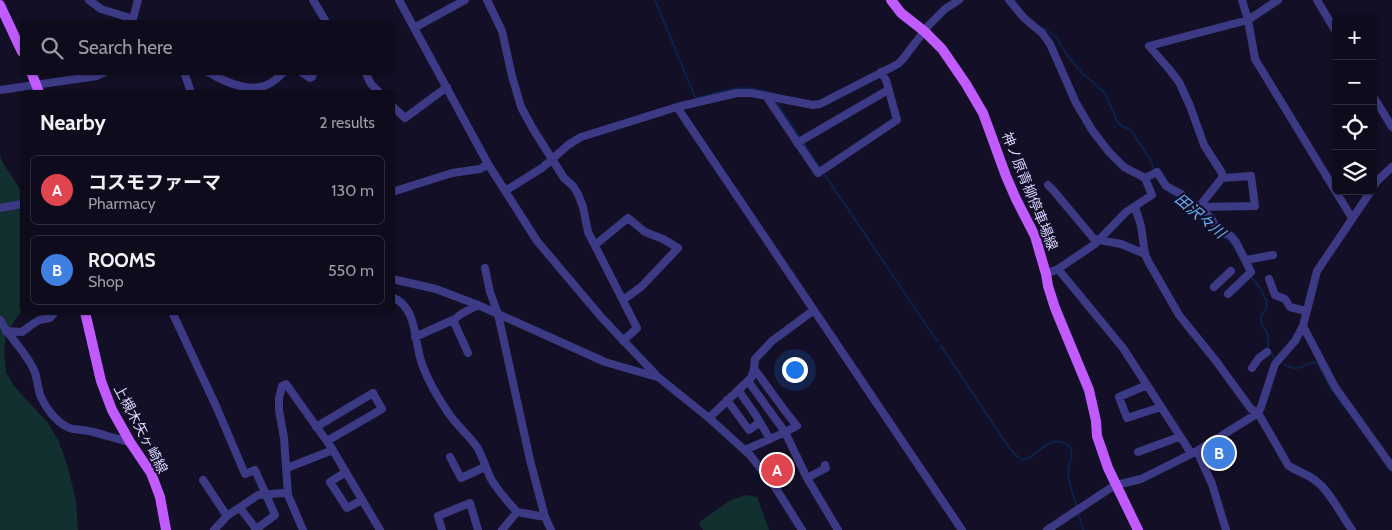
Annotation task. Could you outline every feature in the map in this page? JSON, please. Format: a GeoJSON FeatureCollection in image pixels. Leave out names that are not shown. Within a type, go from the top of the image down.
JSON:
{"type":"FeatureCollection","features":[{"type":"Feature","properties":{"kind":"main road","name":"神ノ原青柳停車場線"},"geometry":{"type":"LineString","coordinates":[[891,0],[901,13],[924,31],[942,50],[983,113],[1013,192],[1035,236],[1054,308],[1089,390],[1096,421],[1097,436],[1108,468],[1138,530]]}},
{"type":"Feature","properties":{"kind":"main road"},"geometry":{"type":"LineString","coordinates":[[0,5],[20,48]]}},
{"type":"Feature","properties":{"kind":"main road"},"geometry":{"type":"LineString","coordinates":[[32,75],[38,89]]}},
{"type":"Feature","properties":{"kind":"main road","name":"上槻木矢ヶ崎線"},"geometry":{"type":"LineString","coordinates":[[86,315],[101,381],[112,410],[130,442],[151,473],[160,497],[166,530]]}},
{"type":"Feature","properties":{"kind":"street"},"geometry":{"type":"LineString","coordinates":[[89,0],[101,9],[129,20]]}},
{"type":"Feature","properties":{"kind":"street"},"geometry":{"type":"LineString","coordinates":[[132,20],[138,0]]}},
{"type":"Feature","properties":{"kind":"street"},"geometry":{"type":"LineString","coordinates":[[399,0],[488,164],[537,241],[602,318],[658,377],[709,418],[750,455],[775,488],[802,530]]}},
{"type":"Feature","properties":{"kind":"street"},"geometry":{"type":"LineString","coordinates":[[414,28],[465,0]]}},
{"type":"Feature","properties":{"kind":"street"},"geometry":{"type":"LineString","coordinates":[[487,0],[502,31],[521,107],[564,178],[573,186],[578,194],[583,207],[588,232],[637,328],[623,341]]}},
{"type":"Feature","properties":{"kind":"street"},"geometry":{"type":"LineString","coordinates":[[504,191],[542,168],[568,145],[581,137],[677,108],[737,93],[751,93],[813,105],[820,104],[902,60],[924,31],[945,9],[959,0]]}},
{"type":"Feature","properties":{"kind":"street"},"geometry":{"type":"LineString","coordinates":[[1009,0],[1050,44],[1076,103],[1092,130],[1109,152],[1124,166],[1152,175],[1191,203],[1200,207],[1211,218],[1217,229],[1231,236],[1236,242],[1246,260],[1249,274],[1228,294]]}},
{"type":"Feature","properties":{"kind":"street"},"geometry":{"type":"LineString","coordinates":[[1242,0],[1255,58],[1352,218]]}},
{"type":"Feature","properties":{"kind":"street"},"geometry":{"type":"LineString","coordinates":[[1200,207],[1222,178],[1222,173],[1204,145],[1179,82],[1149,46],[1248,20],[1278,0]]}},
{"type":"Feature","properties":{"kind":"street"},"geometry":{"type":"LineString","coordinates":[[1317,0],[1332,25]]}},
{"type":"Feature","properties":{"kind":"street"},"geometry":{"type":"LineString","coordinates":[[316,1],[325,20]]}},
{"type":"Feature","properties":{"kind":"street"},"geometry":{"type":"LineString","coordinates":[[772,98],[797,143],[818,173],[896,120],[886,80],[881,72]]}},
{"type":"Feature","properties":{"kind":"street"},"geometry":{"type":"LineString","coordinates":[[0,90],[38,89],[100,75]]}},
{"type":"Feature","properties":{"kind":"street"},"geometry":{"type":"LineString","coordinates":[[185,75],[190,90]]}},
{"type":"Feature","properties":{"kind":"street"},"geometry":{"type":"LineString","coordinates":[[214,75],[249,88],[265,86],[280,75]]}},
{"type":"Feature","properties":{"kind":"street"},"geometry":{"type":"LineString","coordinates":[[366,75],[377,90]]}},
{"type":"Feature","properties":{"kind":"street"},"geometry":{"type":"LineString","coordinates":[[222,79],[223,82],[238,90]]}},
{"type":"Feature","properties":{"kind":"street"},"geometry":{"type":"LineString","coordinates":[[395,109],[405,118],[446,87]]}},
{"type":"Feature","properties":{"kind":"street"},"geometry":{"type":"LineString","coordinates":[[797,143],[888,90]]}},
{"type":"Feature","properties":{"kind":"street"},"geometry":{"type":"LineString","coordinates":[[1377,103],[1392,127]]}},
{"type":"Feature","properties":{"kind":"street"},"geometry":{"type":"LineString","coordinates":[[677,108],[962,530]]}},
{"type":"Feature","properties":{"kind":"street"},"geometry":{"type":"LineString","coordinates":[[395,191],[452,173],[480,169],[488,164]]}},
{"type":"Feature","properties":{"kind":"street"},"geometry":{"type":"LineString","coordinates":[[1377,181],[1392,167]]}},
{"type":"Feature","properties":{"kind":"street"},"geometry":{"type":"LineString","coordinates":[[1046,274],[1058,269],[1095,244],[1126,212],[1152,195],[1152,175]]}},
{"type":"Feature","properties":{"kind":"street"},"geometry":{"type":"LineString","coordinates":[[1200,207],[1255,206],[1252,176],[1222,178]]}},
{"type":"Feature","properties":{"kind":"street"},"geometry":{"type":"LineString","coordinates":[[1048,185],[1094,239],[1121,244],[1145,254]]}},
{"type":"Feature","properties":{"kind":"street"},"geometry":{"type":"LineString","coordinates":[[1047,530],[1116,486],[1141,479],[1194,452],[1258,413],[1275,364],[1295,341],[1303,326],[1317,271],[1368,195]]}},
{"type":"Feature","properties":{"kind":"street"},"geometry":{"type":"LineString","coordinates":[[0,208],[20,204]]}},
{"type":"Feature","properties":{"kind":"street"},"geometry":{"type":"LineString","coordinates":[[1135,207],[1141,226],[1145,254],[1179,315],[1251,409],[1258,413],[1288,465],[1314,479],[1322,486],[1352,530]]}},
{"type":"Feature","properties":{"kind":"street"},"geometry":{"type":"LineString","coordinates":[[595,245],[628,218],[646,232],[678,248],[652,277],[623,300]]}},
{"type":"Feature","properties":{"kind":"street"},"geometry":{"type":"LineString","coordinates":[[1246,260],[1273,255]]}},
{"type":"Feature","properties":{"kind":"street"},"geometry":{"type":"LineString","coordinates":[[484,268],[498,314],[530,460],[545,517],[551,530]]}},
{"type":"Feature","properties":{"kind":"street"},"geometry":{"type":"LineString","coordinates":[[1058,269],[1123,348],[1179,437],[1194,452],[1212,484],[1226,530]]}},
{"type":"Feature","properties":{"kind":"street"},"geometry":{"type":"LineString","coordinates":[[1214,287],[1231,271]]}},
{"type":"Feature","properties":{"kind":"street"},"geometry":{"type":"LineString","coordinates":[[1270,279],[1275,295],[1285,299],[1290,307],[1306,311]]}},
{"type":"Feature","properties":{"kind":"street"},"geometry":{"type":"LineString","coordinates":[[395,280],[436,289],[478,305],[605,362],[658,377]]}},
{"type":"Feature","properties":{"kind":"street"},"geometry":{"type":"LineString","coordinates":[[395,298],[400,300],[414,322],[415,337],[421,361],[433,390],[478,448],[492,481],[517,512],[545,517]]}},
{"type":"Feature","properties":{"kind":"street"},"geometry":{"type":"LineString","coordinates":[[415,337],[453,320],[478,305]]}},
{"type":"Feature","properties":{"kind":"street"},"geometry":{"type":"LineString","coordinates":[[709,418],[751,378],[754,369],[754,359],[772,341],[814,310]]}},
{"type":"Feature","properties":{"kind":"street"},"geometry":{"type":"LineString","coordinates":[[6,331],[22,332],[39,320],[50,318],[52,315]]}},
{"type":"Feature","properties":{"kind":"street"},"geometry":{"type":"LineString","coordinates":[[173,315],[245,474],[255,470],[275,516],[256,530],[240,508]]}},
{"type":"Feature","properties":{"kind":"street"},"geometry":{"type":"LineString","coordinates":[[0,320],[35,371],[38,390],[48,410],[59,422],[72,429],[90,431],[130,442]]}},
{"type":"Feature","properties":{"kind":"street"},"geometry":{"type":"LineString","coordinates":[[453,320],[468,352]]}},
{"type":"Feature","properties":{"kind":"street"},"geometry":{"type":"LineString","coordinates":[[1303,326],[1335,387],[1392,467]]}},
{"type":"Feature","properties":{"kind":"street"},"geometry":{"type":"LineString","coordinates":[[1252,368],[1258,358],[1267,352]]}},
{"type":"Feature","properties":{"kind":"street"},"geometry":{"type":"LineString","coordinates":[[745,450],[797,426],[754,369]]}},
{"type":"Feature","properties":{"kind":"street"},"geometry":{"type":"LineString","coordinates":[[748,381],[785,432],[807,478],[838,530]]}},
{"type":"Feature","properties":{"kind":"street"},"geometry":{"type":"LineString","coordinates":[[303,530],[288,495],[287,468],[279,410],[282,386],[286,384],[333,450],[380,530]]}},
{"type":"Feature","properties":{"kind":"street"},"geometry":{"type":"LineString","coordinates":[[1147,385],[1119,396],[1128,418],[1161,407]]}},
{"type":"Feature","properties":{"kind":"street"},"geometry":{"type":"LineString","coordinates":[[738,390],[770,439]]}},
{"type":"Feature","properties":{"kind":"street"},"geometry":{"type":"LineString","coordinates":[[316,427],[373,394],[382,409],[326,441]]}},
{"type":"Feature","properties":{"kind":"street"},"geometry":{"type":"LineString","coordinates":[[727,400],[749,430],[760,422]]}},
{"type":"Feature","properties":{"kind":"street"},"geometry":{"type":"LineString","coordinates":[[755,414],[766,406]]}},
{"type":"Feature","properties":{"kind":"street"},"geometry":{"type":"LineString","coordinates":[[1138,452],[1179,437]]}},
{"type":"Feature","properties":{"kind":"street"},"geometry":{"type":"LineString","coordinates":[[287,468],[333,450]]}},
{"type":"Feature","properties":{"kind":"street"},"geometry":{"type":"LineString","coordinates":[[450,457],[461,478],[485,466]]}},
{"type":"Feature","properties":{"kind":"street"},"geometry":{"type":"LineString","coordinates":[[807,478],[826,468],[825,465]]}},
{"type":"Feature","properties":{"kind":"street"},"geometry":{"type":"LineString","coordinates":[[346,472],[330,482],[347,508],[362,500]]}},
{"type":"Feature","properties":{"kind":"street"},"geometry":{"type":"LineString","coordinates":[[204,480],[227,516]]}},
{"type":"Feature","properties":{"kind":"street"},"geometry":{"type":"LineString","coordinates":[[214,530],[227,516],[258,495],[284,493],[288,495]]}},
{"type":"Feature","properties":{"kind":"street"},"geometry":{"type":"LineString","coordinates":[[442,530],[438,516],[470,503],[478,530]]}},
{"type":"Feature","properties":{"kind":"street"},"geometry":{"type":"LineString","coordinates":[[502,530],[517,512]]}},
{"type":"Feature","properties":{"kind":"green space"},"geometry":{"type":"Polygon","coordinates":[[[0,155],[20,189],[20,313],[6,334],[4,353],[6,372],[14,386],[48,423],[58,440],[67,464],[76,500],[78,530],[0,530],[0,155]]]}},
{"type":"Feature","properties":{"kind":"green space"},"geometry":{"type":"Polygon","coordinates":[[[746,495],[757,497],[769,530],[703,530],[699,523],[702,520],[731,500],[746,495]]]}},
{"type":"Feature","properties":{"kind":"waterway"},"geometry":{"type":"LineString","coordinates":[[655,0],[695,97],[744,88],[763,90],[773,94]]}},
{"type":"Feature","properties":{"kind":"waterway","name":"田沢々川"},"geometry":{"type":"LineString","coordinates":[[1014,0],[1020,8]]}},
{"type":"Feature","properties":{"kind":"waterway","name":"田沢々川"},"geometry":{"type":"LineString","coordinates":[[1042,28],[1057,38],[1066,54],[1082,73],[1105,93],[1117,121],[1121,126],[1131,130],[1150,159],[1154,170]]}},
{"type":"Feature","properties":{"kind":"waterway"},"geometry":{"type":"LineString","coordinates":[[775,100],[799,136]]}},
{"type":"Feature","properties":{"kind":"waterway"},"geometry":{"type":"LineString","coordinates":[[804,144],[820,168]]}},
{"type":"Feature","properties":{"kind":"waterway"},"geometry":{"type":"LineString","coordinates":[[825,175],[937,341]]}},
{"type":"Feature","properties":{"kind":"waterway","name":"田沢々川"},"geometry":{"type":"LineString","coordinates":[[1169,192],[1186,203]]}},
{"type":"Feature","properties":{"kind":"waterway","name":"田沢々川"},"geometry":{"type":"LineString","coordinates":[[1204,216],[1213,228]]}},
{"type":"Feature","properties":{"kind":"waterway","name":"田沢々川"},"geometry":{"type":"LineString","coordinates":[[1220,235],[1229,240],[1237,252]]}},
{"type":"Feature","properties":{"kind":"waterway","name":"田沢々川"},"geometry":{"type":"LineString","coordinates":[[1250,276],[1260,288],[1266,300],[1267,306],[1261,317],[1261,322],[1268,335],[1268,349],[1274,358]]}},
{"type":"Feature","properties":{"kind":"waterway"},"geometry":{"type":"LineString","coordinates":[[941,346],[1010,449],[1018,457],[1023,460],[1053,442],[1068,445],[1072,452],[1068,470],[1070,487],[1077,508]]}},
{"type":"Feature","properties":{"kind":"waterway","name":"田沢々川"},"geometry":{"type":"LineString","coordinates":[[1284,364],[1295,368],[1313,362],[1317,363],[1332,390],[1347,410]]}},
{"type":"Feature","properties":{"kind":"waterway"},"geometry":{"type":"LineString","coordinates":[[1078,512],[1083,530]]}},
{"type":"Feature","properties":{"kind":"place","name":"ROOMS"},"geometry":{"type":"Point","coordinates":[1219,453]}},
{"type":"Feature","properties":{"kind":"place","name":"コスモファーマ"},"geometry":{"type":"Point","coordinates":[777,470]}}]}
